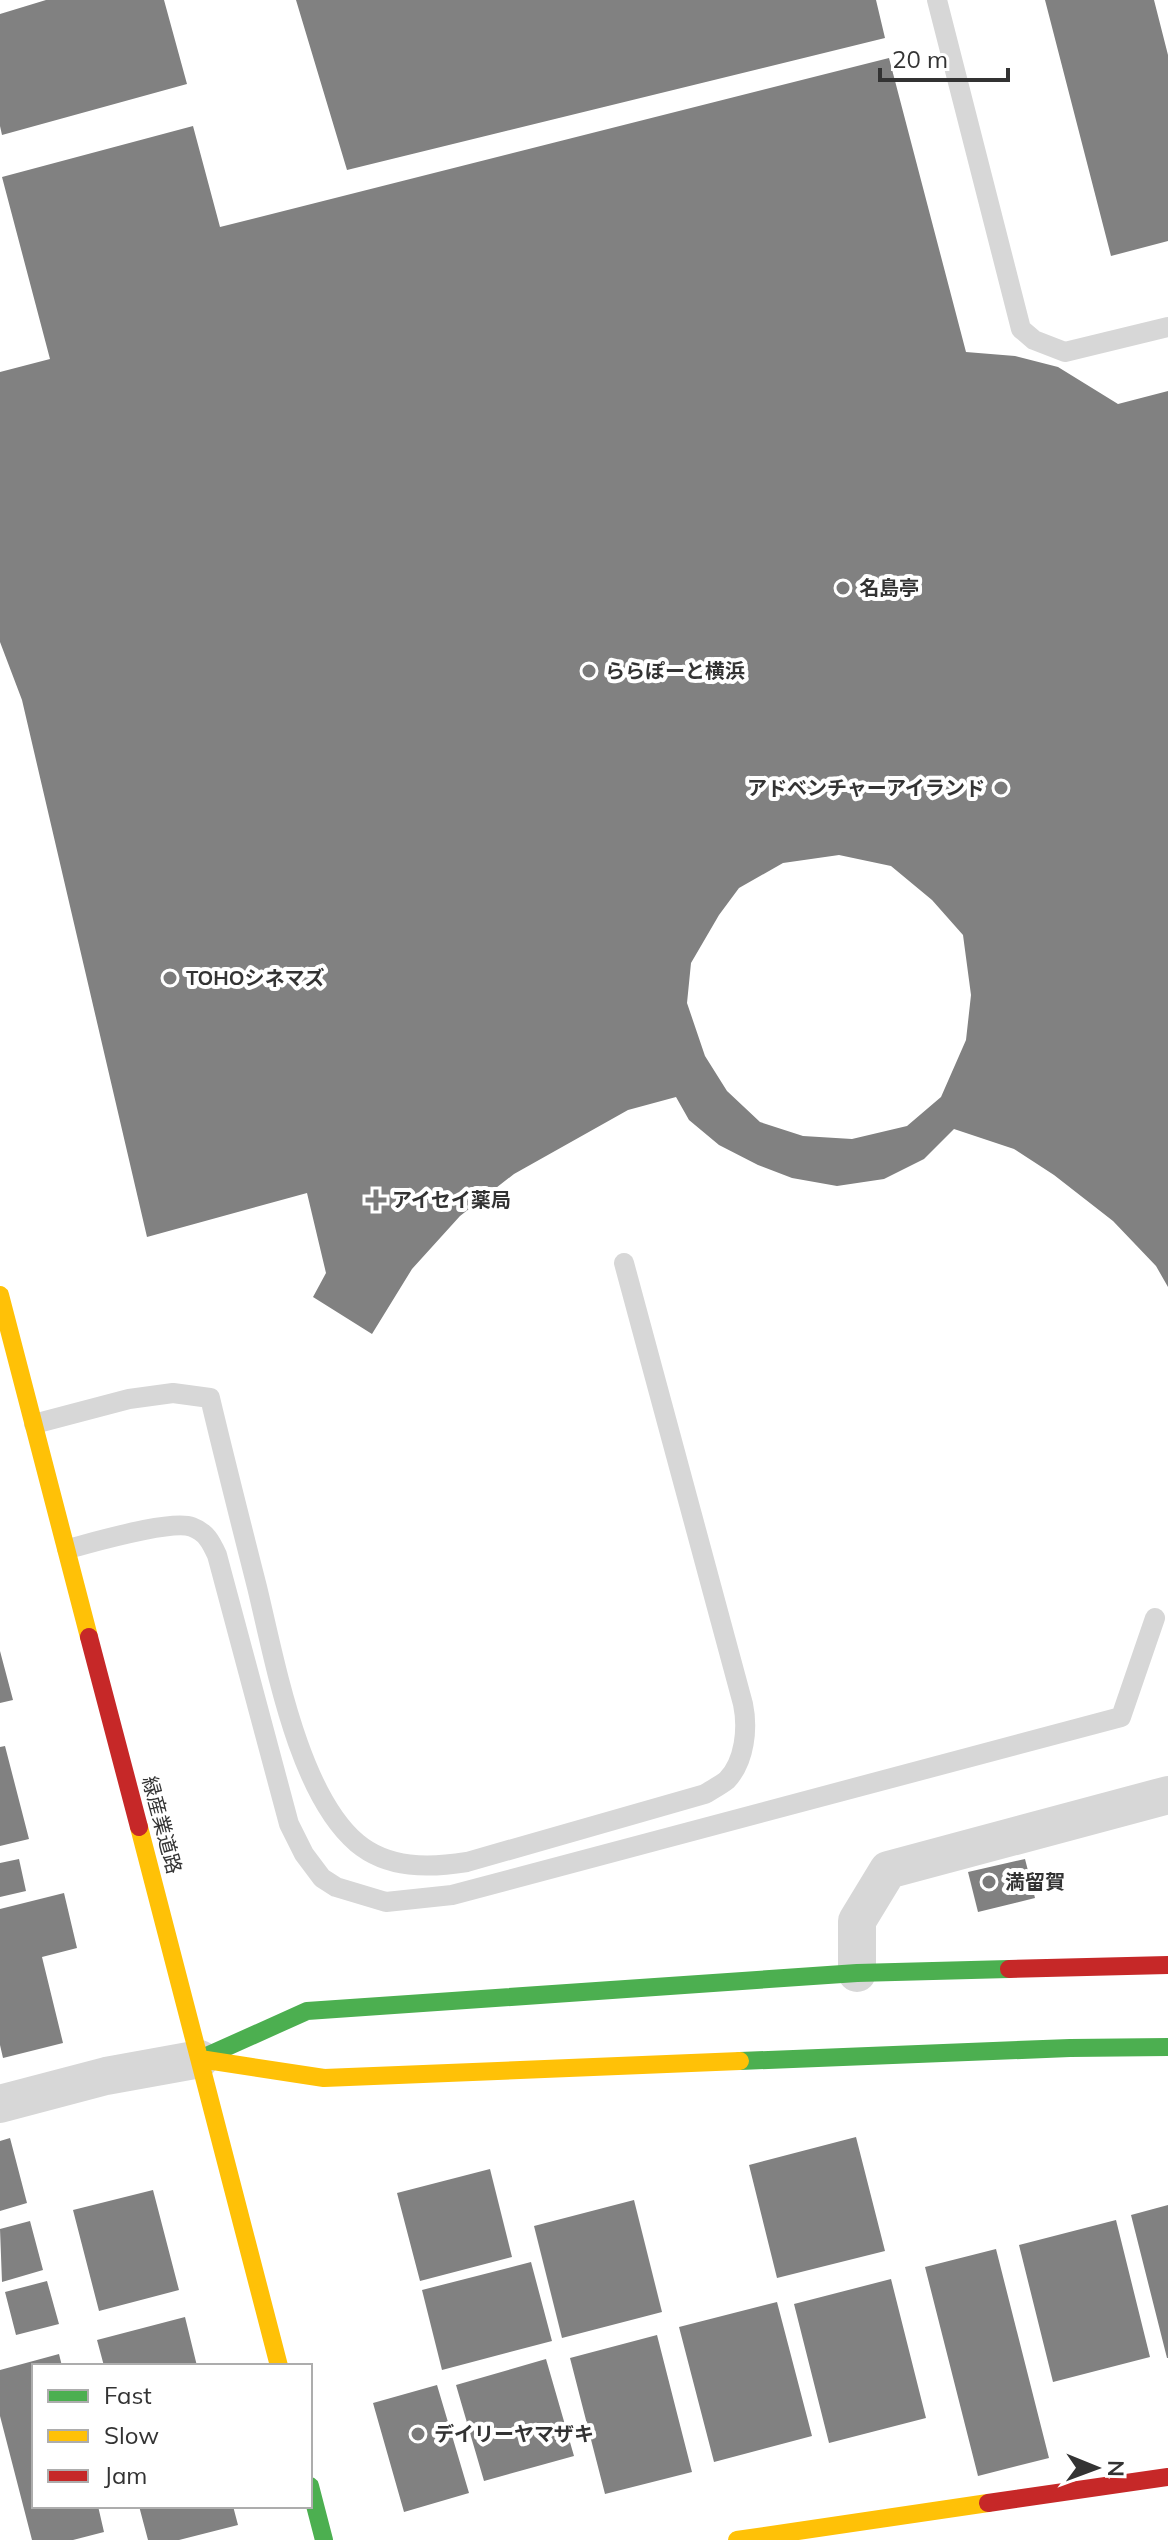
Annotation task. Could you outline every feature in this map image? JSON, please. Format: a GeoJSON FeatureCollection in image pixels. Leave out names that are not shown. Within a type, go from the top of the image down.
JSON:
{"type":"FeatureCollection","features":[{"type":"Feature","properties":{"kind":"street","name":"緑産業道路"},"geometry":{"type":"LineString","coordinates":[[2,1313],[67,1549],[278,2364]]}},
{"type":"Feature","properties":{"kind":"street"},"geometry":{"type":"LineString","coordinates":[[857,1973],[857,1921],[888,1870],[1168,1795]]}},
{"type":"Feature","properties":{"kind":"street"},"geometry":{"type":"LineString","coordinates":[[0,2104],[106,2076],[200,2059],[307,2011],[857,1973],[1168,1965]]}},
{"type":"Feature","properties":{"kind":"street"},"geometry":{"type":"LineString","coordinates":[[200,2059],[324,2078],[1070,2048],[1168,2047]]}},
{"type":"Feature","properties":{"kind":"street"},"geometry":{"type":"LineString","coordinates":[[737,2540],[1168,2477]]}},
{"type":"Feature","properties":{"kind":"street"},"geometry":{"type":"LineString","coordinates":[[312,2494],[324,2540]]}},
{"type":"Feature","properties":{"kind":"lane"},"geometry":{"type":"LineString","coordinates":[[937,0],[1021,329],[1034,340],[1065,352],[1168,327]]}},
{"type":"Feature","properties":{"kind":"lane"},"geometry":{"type":"LineString","coordinates":[[34,1424],[129,1399],[173,1393],[210,1398],[287,1709],[319,1795],[337,1822],[359,1845],[394,1862],[433,1867],[467,1862],[705,1794],[728,1779],[740,1757],[747,1723],[624,1263]]}},
{"type":"Feature","properties":{"kind":"lane"},"geometry":{"type":"LineString","coordinates":[[67,1549],[179,1524],[200,1531],[210,1539],[217,1555],[289,1824],[304,1854],[322,1878],[336,1887],[386,1902],[452,1895],[1121,1717],[1155,1618]]}},
{"type":"Feature","properties":{"kind":"building"},"geometry":{"type":"Polygon","coordinates":[[[46,0],[164,0],[187,84],[2,135],[0,14],[46,0]]]}},
{"type":"Feature","properties":{"kind":"building"},"geometry":{"type":"Polygon","coordinates":[[[296,0],[876,0],[885,38],[347,170],[296,0]]]}},
{"type":"Feature","properties":{"kind":"building"},"geometry":{"type":"Polygon","coordinates":[[[1045,0],[1154,0],[1168,55],[1168,241],[1111,256],[1045,0]]]}},
{"type":"Feature","properties":{"kind":"building","name":"ららぽーと横浜"},"geometry":{"type":"Polygon","coordinates":[[[889,58],[966,352],[1015,356],[1058,367],[1118,404],[1168,391],[1168,1287],[1156,1266],[1113,1221],[1054,1175],[1014,1149],[954,1129],[924,1159],[884,1179],[837,1186],[792,1178],[719,1145],[689,1120],[676,1097],[628,1110],[514,1174],[460,1216],[412,1269],[372,1334],[313,1297],[326,1273],[307,1193],[147,1237],[22,700],[0,642],[0,372],[50,359],[2,177],[193,126],[220,227],[889,58]],[[839,855],[783,863],[739,888],[691,963],[687,1003],[705,1056],[727,1091],[760,1122],[803,1136],[852,1139],[907,1126],[941,1097],[966,1040],[971,995],[963,935],[932,900],[891,866],[839,855]]]}},
{"type":"Feature","properties":{"kind":"building"},"geometry":{"type":"Polygon","coordinates":[[[0,1651],[13,1700],[0,1703],[0,1651]]]}},
{"type":"Feature","properties":{"kind":"building"},"geometry":{"type":"Polygon","coordinates":[[[5,1746],[29,1839],[0,1846],[0,1747],[5,1746]]]}},
{"type":"Feature","properties":{"kind":"building"},"geometry":{"type":"Polygon","coordinates":[[[19,1859],[26,1891],[0,1897],[0,1863],[19,1859]]]}},
{"type":"Feature","properties":{"kind":"building"},"geometry":{"type":"Polygon","coordinates":[[[1025,1859],[1035,1898],[978,1912],[968,1872],[1025,1859]]]}},
{"type":"Feature","properties":{"kind":"building"},"geometry":{"type":"Polygon","coordinates":[[[64,1893],[77,1948],[42,1957],[63,2043],[3,2058],[0,2045],[0,1909],[64,1893]]]}},
{"type":"Feature","properties":{"kind":"building"},"geometry":{"type":"Polygon","coordinates":[[[856,2137],[885,2251],[777,2278],[749,2165],[856,2137]]]}},
{"type":"Feature","properties":{"kind":"building"},"geometry":{"type":"Polygon","coordinates":[[[10,2138],[27,2203],[0,2211],[0,2141],[10,2138]]]}},
{"type":"Feature","properties":{"kind":"building"},"geometry":{"type":"Polygon","coordinates":[[[490,2169],[512,2257],[420,2281],[397,2193],[490,2169]]]}},
{"type":"Feature","properties":{"kind":"building"},"geometry":{"type":"Polygon","coordinates":[[[153,2190],[179,2290],[99,2311],[73,2210],[153,2190]]]}},
{"type":"Feature","properties":{"kind":"building"},"geometry":{"type":"Polygon","coordinates":[[[634,2200],[662,2312],[562,2338],[534,2226],[634,2200]]]}},
{"type":"Feature","properties":{"kind":"building"},"geometry":{"type":"Polygon","coordinates":[[[1168,2205],[1168,2358],[1167,2358],[1131,2215],[1168,2205]]]}},
{"type":"Feature","properties":{"kind":"building"},"geometry":{"type":"Polygon","coordinates":[[[1116,2220],[1150,2357],[1053,2382],[1019,2245],[1116,2220]]]}},
{"type":"Feature","properties":{"kind":"building"},"geometry":{"type":"Polygon","coordinates":[[[30,2221],[43,2270],[2,2282],[0,2229],[30,2221]]]}},
{"type":"Feature","properties":{"kind":"building"},"geometry":{"type":"Polygon","coordinates":[[[996,2249],[1049,2458],[978,2476],[925,2267],[996,2249]]]}},
{"type":"Feature","properties":{"kind":"building"},"geometry":{"type":"Polygon","coordinates":[[[531,2262],[552,2341],[442,2370],[422,2290],[531,2262]]]}},
{"type":"Feature","properties":{"kind":"building"},"geometry":{"type":"Polygon","coordinates":[[[891,2279],[926,2418],[829,2443],[794,2304],[891,2279]]]}},
{"type":"Feature","properties":{"kind":"building"},"geometry":{"type":"Polygon","coordinates":[[[47,2281],[59,2324],[16,2335],[5,2292],[47,2281]]]}},
{"type":"Feature","properties":{"kind":"building"},"geometry":{"type":"Polygon","coordinates":[[[777,2302],[812,2436],[714,2462],[679,2327],[777,2302]]]}},
{"type":"Feature","properties":{"kind":"building"},"geometry":{"type":"Polygon","coordinates":[[[185,2317],[197,2364],[103,2364],[97,2340],[185,2317]]]}},
{"type":"Feature","properties":{"kind":"building"},"geometry":{"type":"Polygon","coordinates":[[[657,2335],[692,2472],[605,2494],[570,2358],[657,2335]]]}},
{"type":"Feature","properties":{"kind":"building"},"geometry":{"type":"Polygon","coordinates":[[[59,2354],[62,2364],[32,2364],[32,2508],[98,2508],[104,2532],[73,2540],[32,2540],[0,2416],[0,2370],[59,2354]]]}},
{"type":"Feature","properties":{"kind":"building"},"geometry":{"type":"Polygon","coordinates":[[[546,2359],[574,2456],[484,2481],[456,2385],[546,2359]]]}},
{"type":"Feature","properties":{"kind":"building"},"geometry":{"type":"Polygon","coordinates":[[[437,2385],[469,2493],[404,2512],[373,2403],[437,2385]]]}},
{"type":"Feature","properties":{"kind":"building"},"geometry":{"type":"Polygon","coordinates":[[[140,2508],[234,2508],[238,2525],[179,2540],[148,2540],[140,2508]]]}},
{"type":"Feature","properties":{"kind":"traffic: fast"},"geometry":{"type":"LineString","coordinates":[[200,2059],[307,2011],[857,1973],[1009,1969]]}},
{"type":"Feature","properties":{"kind":"traffic: fast"},"geometry":{"type":"LineString","coordinates":[[740,2061],[1168,2047]]}},
{"type":"Feature","properties":{"kind":"traffic: fast"},"geometry":{"type":"LineString","coordinates":[[312,2494],[324,2540]]}},
{"type":"Feature","properties":{"kind":"traffic: slow"},"geometry":{"type":"LineString","coordinates":[[0,1295],[89,1637]]}},
{"type":"Feature","properties":{"kind":"traffic: slow"},"geometry":{"type":"LineString","coordinates":[[139,1827],[278,2364]]}},
{"type":"Feature","properties":{"kind":"traffic: slow"},"geometry":{"type":"LineString","coordinates":[[200,2059],[324,2078],[740,2061]]}},
{"type":"Feature","properties":{"kind":"traffic: slow"},"geometry":{"type":"LineString","coordinates":[[737,2540],[988,2503]]}},
{"type":"Feature","properties":{"kind":"traffic: jam"},"geometry":{"type":"LineString","coordinates":[[89,1637],[139,1827]]}},
{"type":"Feature","properties":{"kind":"traffic: jam"},"geometry":{"type":"LineString","coordinates":[[1009,1969],[1168,1965]]}},
{"type":"Feature","properties":{"kind":"traffic: jam"},"geometry":{"type":"LineString","coordinates":[[988,2503],[1168,2477]]}},
{"type":"Feature","properties":{"kind":"place","name":"名島亭"},"geometry":{"type":"Point","coordinates":[843,588]}},
{"type":"Feature","properties":{"kind":"place","name":"ららぽーと横浜"},"geometry":{"type":"Point","coordinates":[589,671]}},
{"type":"Feature","properties":{"kind":"place","name":"アドベンチャーアイランド"},"geometry":{"type":"Point","coordinates":[1001,788]}},
{"type":"Feature","properties":{"kind":"place","name":"TOHOシネマズ"},"geometry":{"type":"Point","coordinates":[170,978]}},
{"type":"Feature","properties":{"kind":"place","name":"アイセイ薬局"},"geometry":{"type":"Point","coordinates":[376,1200]}},
{"type":"Feature","properties":{"kind":"place","name":"満留賀"},"geometry":{"type":"Point","coordinates":[989,1882]}},
{"type":"Feature","properties":{"kind":"place","name":"デイリーヤマザキ"},"geometry":{"type":"Point","coordinates":[418,2434]}}]}
